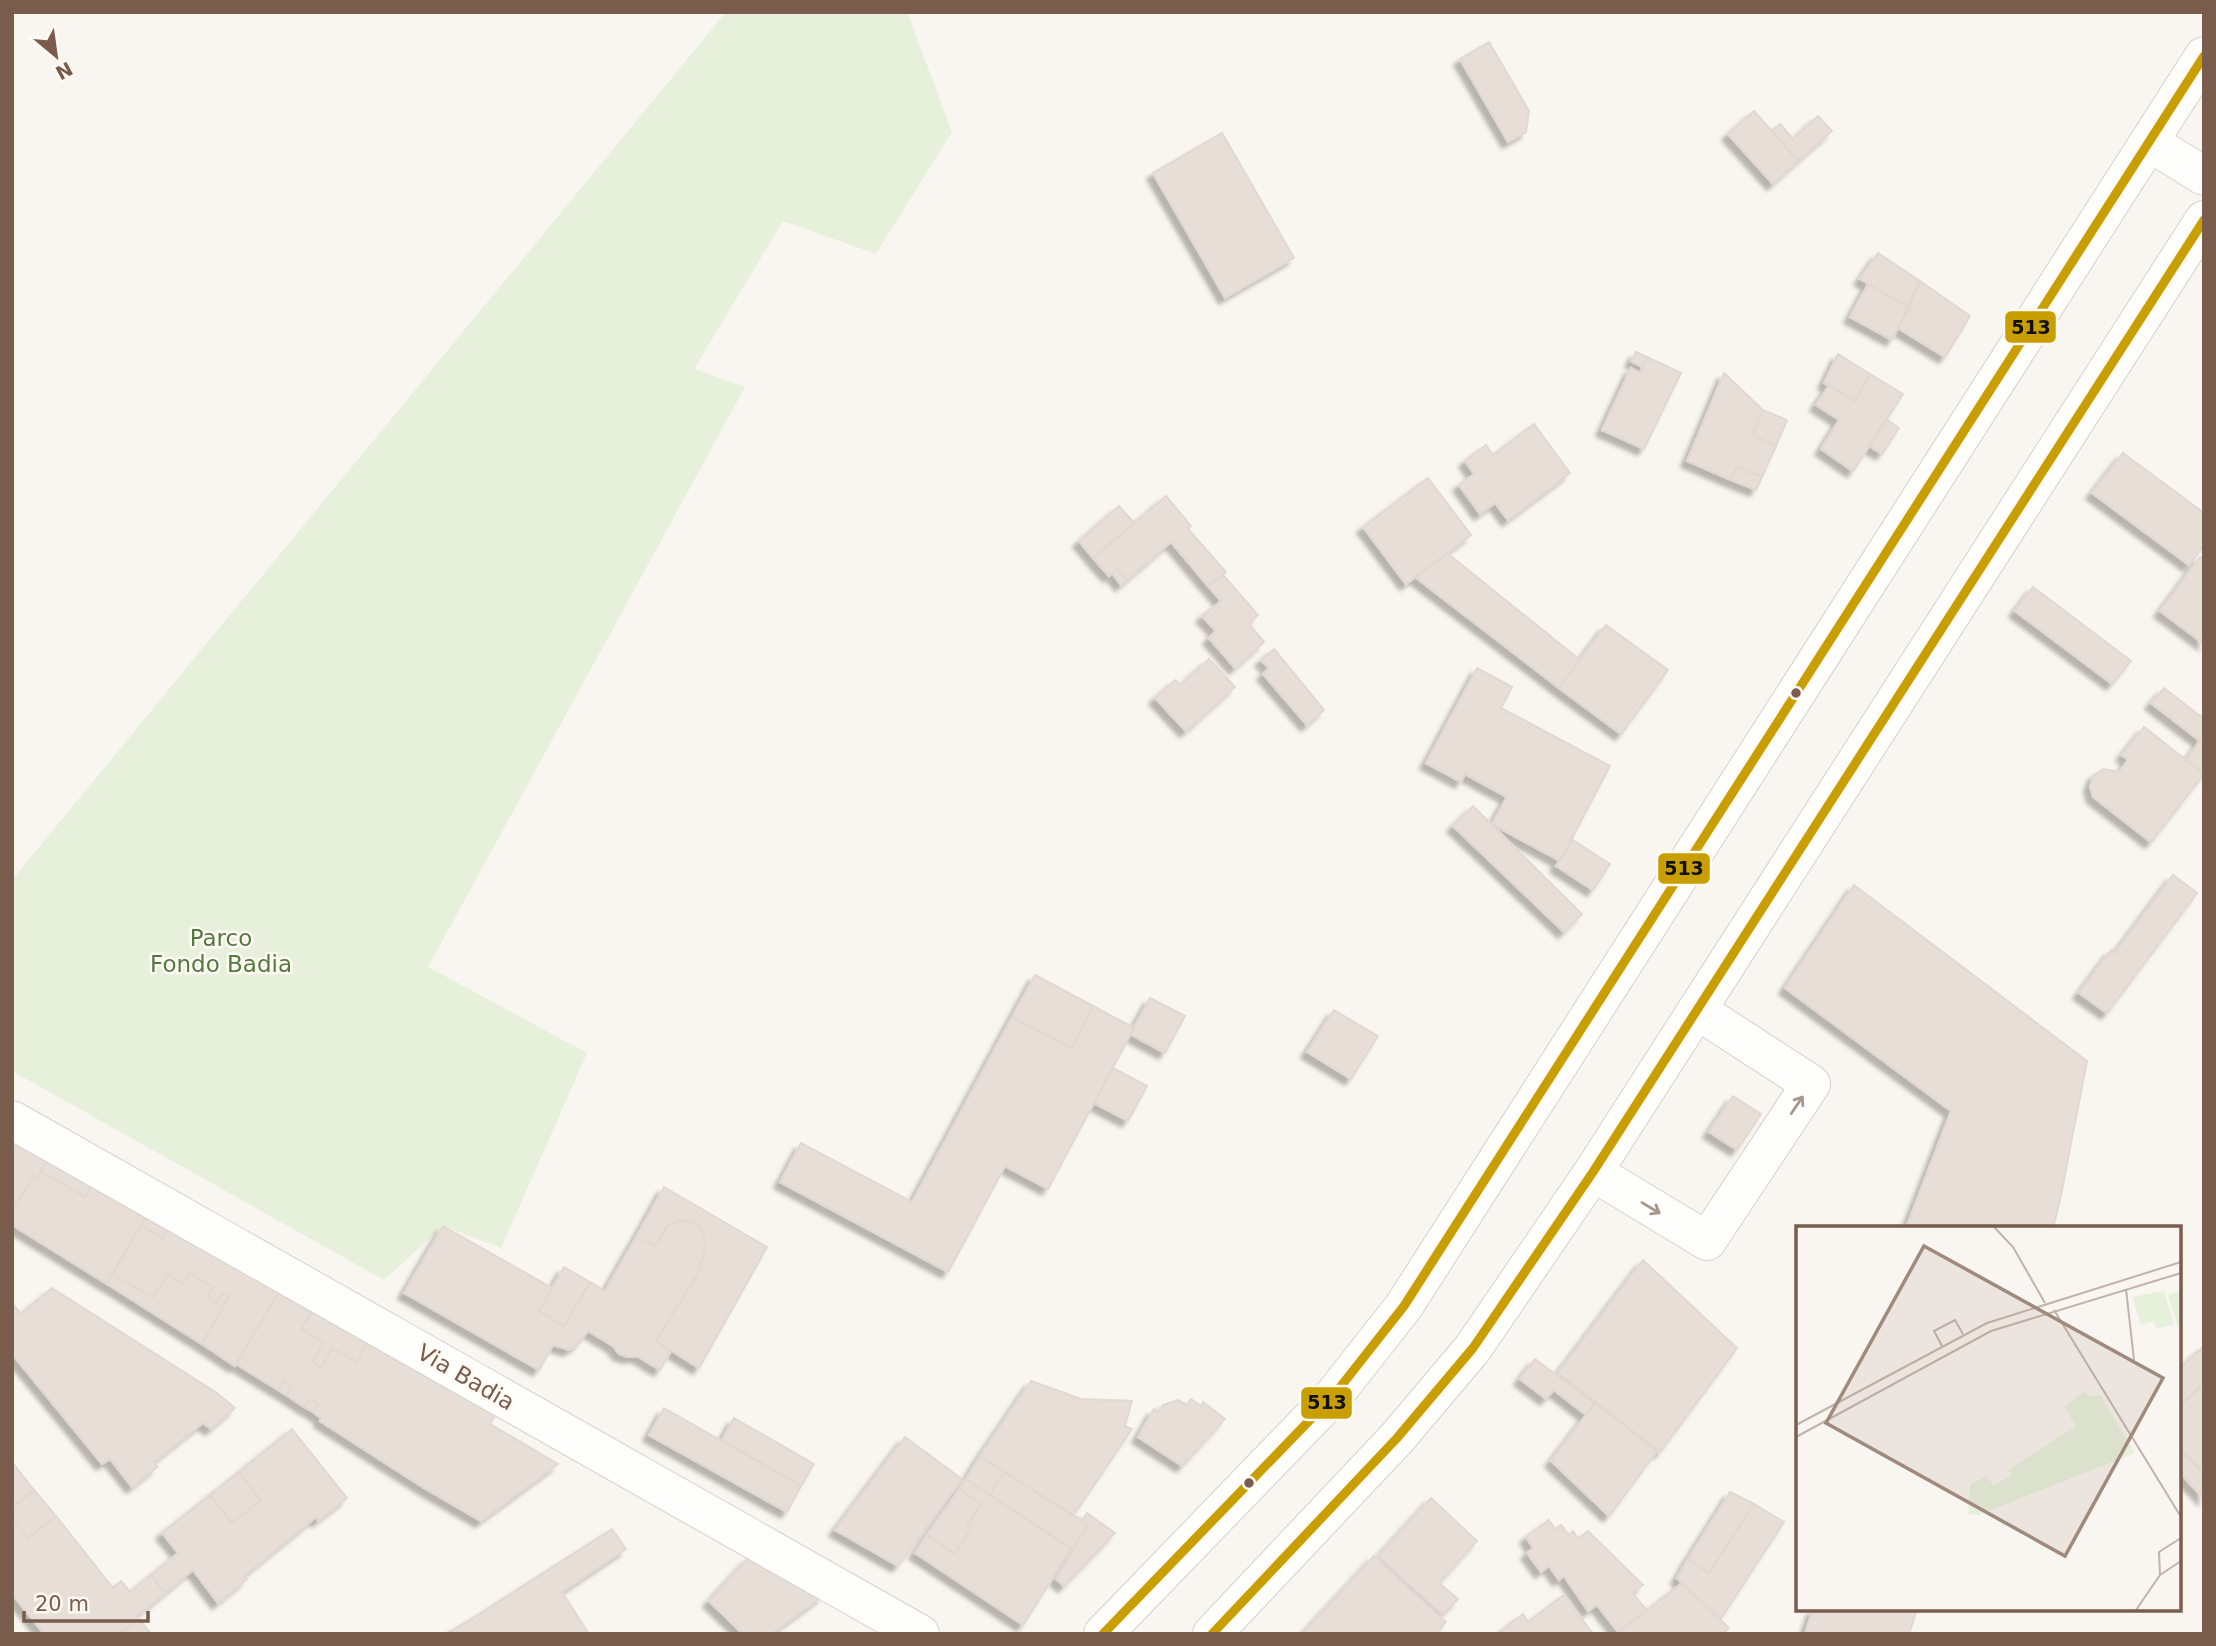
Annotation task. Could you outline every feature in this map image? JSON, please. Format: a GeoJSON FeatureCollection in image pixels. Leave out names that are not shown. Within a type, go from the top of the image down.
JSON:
{"type":"FeatureCollection","features":[{"type":"Feature","properties":{"kind":"street"},"geometry":{"type":"LineString","coordinates":[[1103,1634],[1334,1395],[1404,1306],[2204,56]]}},
{"type":"Feature","properties":{"kind":"street"},"geometry":{"type":"LineString","coordinates":[[2149,142],[2204,176]]}},
{"type":"Feature","properties":{"kind":"street"},"geometry":{"type":"LineString","coordinates":[[1212,1634],[1397,1438],[1473,1348],[1593,1172],[2204,220]]}},
{"type":"Feature","properties":{"kind":"street"},"geometry":{"type":"LineString","coordinates":[[1593,1172],[1707,1241],[1811,1084],[1697,1010]]}},
{"type":"Feature","properties":{"kind":"street","name":"Via Badia"},"geometry":{"type":"LineString","coordinates":[[12,1120],[920,1634]]}},
{"type":"Feature","properties":{"kind":"green space","name":"Parco Fondo Badia"},"geometry":{"type":"Polygon","coordinates":[[[726,12],[907,12],[952,132],[876,254],[783,221],[694,369],[745,387],[428,967],[587,1053],[501,1248],[443,1226],[384,1280],[12,1071],[12,880],[726,12]]]}},
{"type":"Feature","properties":{"kind":"building"},"geometry":{"type":"Polygon","coordinates":[[[1489,42],[1529,111],[1526,132],[1508,142],[1460,59],[1489,42]]]}},
{"type":"Feature","properties":{"kind":"building"},"geometry":{"type":"Polygon","coordinates":[[[1754,111],[1798,161],[1773,184],[1728,134],[1754,111]]]}},
{"type":"Feature","properties":{"kind":"building"},"geometry":{"type":"Polygon","coordinates":[[[1818,116],[1832,131],[1798,161],[1772,131],[1780,124],[1793,139],[1818,116]]]}},
{"type":"Feature","properties":{"kind":"building"},"geometry":{"type":"Polygon","coordinates":[[[1222,133],[1294,258],[1225,298],[1153,173],[1222,133]]]}},
{"type":"Feature","properties":{"kind":"building"},"geometry":{"type":"Polygon","coordinates":[[[1878,253],[1920,281],[1909,308],[1860,279],[1878,253]]]}},
{"type":"Feature","properties":{"kind":"building"},"geometry":{"type":"Polygon","coordinates":[[[1920,281],[1970,316],[1945,357],[1898,328],[1920,281]]]}},
{"type":"Feature","properties":{"kind":"building"},"geometry":{"type":"Polygon","coordinates":[[[1868,284],[1909,308],[1892,340],[1850,317],[1868,284]]]}},
{"type":"Feature","properties":{"kind":"building"},"geometry":{"type":"Polygon","coordinates":[[[1636,352],[1647,357],[1642,367],[1631,361],[1636,352]]]}},
{"type":"Feature","properties":{"kind":"building"},"geometry":{"type":"Polygon","coordinates":[[[1838,354],[1870,374],[1855,401],[1824,383],[1838,354]]]}},
{"type":"Feature","properties":{"kind":"building"},"geometry":{"type":"Polygon","coordinates":[[[1647,357],[1681,373],[1644,449],[1602,430],[1631,368],[1640,373],[1647,357]]]}},
{"type":"Feature","properties":{"kind":"building"},"geometry":{"type":"Polygon","coordinates":[[[1724,373],[1763,410],[1752,435],[1776,446],[1762,477],[1737,467],[1731,480],[1687,461],[1724,373]]]}},
{"type":"Feature","properties":{"kind":"building"},"geometry":{"type":"Polygon","coordinates":[[[1870,374],[1903,394],[1853,471],[1821,449],[1839,420],[1816,405],[1829,385],[1855,401],[1870,374]]]}},
{"type":"Feature","properties":{"kind":"building"},"geometry":{"type":"Polygon","coordinates":[[[1763,410],[1787,420],[1776,446],[1752,435],[1763,410]]]}},
{"type":"Feature","properties":{"kind":"building"},"geometry":{"type":"Polygon","coordinates":[[[1886,419],[1899,428],[1882,454],[1869,446],[1886,419]]]}},
{"type":"Feature","properties":{"kind":"building"},"geometry":{"type":"Polygon","coordinates":[[[1534,424],[1570,473],[1508,520],[1495,503],[1480,514],[1459,485],[1474,474],[1465,461],[1486,445],[1493,455],[1534,424]]]}},
{"type":"Feature","properties":{"kind":"building"},"geometry":{"type":"Polygon","coordinates":[[[2123,453],[2204,513],[2204,545],[2189,565],[2092,493],[2123,453]]]}},
{"type":"Feature","properties":{"kind":"building"},"geometry":{"type":"Polygon","coordinates":[[[1737,467],[1762,477],[1756,490],[1731,480],[1737,467]]]}},
{"type":"Feature","properties":{"kind":"building"},"geometry":{"type":"Polygon","coordinates":[[[1428,478],[1471,535],[1406,584],[1363,527],[1428,478]]]}},
{"type":"Feature","properties":{"kind":"building"},"geometry":{"type":"Polygon","coordinates":[[[1166,496],[1191,526],[1188,529],[1226,572],[1208,586],[1171,542],[1127,580],[1117,568],[1109,576],[1093,558],[1166,496]]]}},
{"type":"Feature","properties":{"kind":"building"},"geometry":{"type":"Polygon","coordinates":[[[1119,506],[1134,523],[1093,558],[1079,541],[1119,506]]]}},
{"type":"Feature","properties":{"kind":"building"},"geometry":{"type":"Polygon","coordinates":[[[1447,553],[1580,660],[1559,688],[1415,577],[1447,553]]]}},
{"type":"Feature","properties":{"kind":"building"},"geometry":{"type":"Polygon","coordinates":[[[2200,557],[2204,560],[2204,644],[2160,611],[2200,557]]]}},
{"type":"Feature","properties":{"kind":"building"},"geometry":{"type":"Polygon","coordinates":[[[1117,568],[1127,580],[1121,585],[1112,573],[1117,568]]]}},
{"type":"Feature","properties":{"kind":"building"},"geometry":{"type":"Polygon","coordinates":[[[1223,575],[1258,615],[1249,624],[1264,642],[1235,668],[1209,638],[1216,631],[1202,616],[1221,601],[1208,586],[1223,575]]]}},
{"type":"Feature","properties":{"kind":"building"},"geometry":{"type":"Polygon","coordinates":[[[2033,587],[2131,661],[2112,684],[2015,611],[2033,587]]]}},
{"type":"Feature","properties":{"kind":"building"},"geometry":{"type":"Polygon","coordinates":[[[1606,625],[1668,670],[1621,734],[1559,688],[1606,625]]]}},
{"type":"Feature","properties":{"kind":"building"},"geometry":{"type":"Polygon","coordinates":[[[1274,649],[1324,710],[1307,725],[1263,674],[1269,668],[1261,660],[1274,649]]]}},
{"type":"Feature","properties":{"kind":"building"},"geometry":{"type":"Polygon","coordinates":[[[1209,659],[1235,687],[1186,731],[1155,698],[1175,680],[1181,685],[1209,659]]]}},
{"type":"Feature","properties":{"kind":"building"},"geometry":{"type":"Polygon","coordinates":[[[1477,668],[1512,687],[1501,708],[1610,766],[1560,861],[1492,824],[1507,797],[1465,774],[1461,782],[1426,763],[1477,668]]]}},
{"type":"Feature","properties":{"kind":"building"},"geometry":{"type":"Polygon","coordinates":[[[2164,688],[2204,719],[2204,744],[2151,703],[2164,688]]]}},
{"type":"Feature","properties":{"kind":"building"},"geometry":{"type":"Polygon","coordinates":[[[2144,727],[2204,774],[2151,842],[2093,797],[2090,786],[2094,775],[2104,769],[2119,772],[2128,760],[2122,755],[2144,727]]]}},
{"type":"Feature","properties":{"kind":"building"},"geometry":{"type":"Polygon","coordinates":[[[2200,741],[2204,744],[2204,774],[2186,760],[2200,741]]]}},
{"type":"Feature","properties":{"kind":"building"},"geometry":{"type":"Polygon","coordinates":[[[1473,806],[1582,914],[1564,932],[1453,826],[1473,806]]]}},
{"type":"Feature","properties":{"kind":"building"},"geometry":{"type":"Polygon","coordinates":[[[1573,840],[1610,864],[1593,890],[1556,866],[1573,840]]]}},
{"type":"Feature","properties":{"kind":"building"},"geometry":{"type":"Polygon","coordinates":[[[2173,875],[2197,893],[2107,1013],[2079,993],[2111,950],[2115,953],[2173,875]]]}},
{"type":"Feature","properties":{"kind":"building"},"geometry":{"type":"Polygon","coordinates":[[[1854,885],[2087,1061],[2054,1226],[1907,1226],[1951,1111],[1785,988],[1854,885]]]}},
{"type":"Feature","properties":{"kind":"building"},"geometry":{"type":"Polygon","coordinates":[[[1035,975],[1093,1006],[1072,1048],[1012,1017],[1035,975]]]}},
{"type":"Feature","properties":{"kind":"building"},"geometry":{"type":"Polygon","coordinates":[[[1150,998],[1185,1016],[1165,1053],[1130,1034],[1150,998]]]}},
{"type":"Feature","properties":{"kind":"building"},"geometry":{"type":"Polygon","coordinates":[[[1093,1006],[1134,1028],[1048,1189],[1005,1166],[948,1272],[780,1182],[801,1143],[912,1202],[1012,1017],[1072,1048],[1093,1006]]]}},
{"type":"Feature","properties":{"kind":"building"},"geometry":{"type":"Polygon","coordinates":[[[1334,1010],[1378,1036],[1351,1079],[1307,1052],[1334,1010]]]}},
{"type":"Feature","properties":{"kind":"building"},"geometry":{"type":"Polygon","coordinates":[[[1113,1068],[1147,1086],[1128,1121],[1094,1103],[1113,1068]]]}},
{"type":"Feature","properties":{"kind":"building"},"geometry":{"type":"Polygon","coordinates":[[[1733,1096],[1761,1114],[1737,1150],[1709,1132],[1733,1096]]]}},
{"type":"Feature","properties":{"kind":"building"},"geometry":{"type":"Polygon","coordinates":[[[12,1139],[51,1155],[12,1211],[12,1139]]]}},
{"type":"Feature","properties":{"kind":"building"},"geometry":{"type":"Polygon","coordinates":[[[51,1155],[94,1181],[85,1197],[41,1171],[51,1155]]]}},
{"type":"Feature","properties":{"kind":"building"},"geometry":{"type":"Polygon","coordinates":[[[41,1171],[85,1197],[94,1181],[148,1213],[107,1284],[12,1225],[12,1211],[34,1176],[37,1178],[41,1171]]]}},
{"type":"Feature","properties":{"kind":"building"},"geometry":{"type":"Polygon","coordinates":[[[664,1187],[767,1247],[699,1368],[656,1341],[697,1275],[705,1250],[704,1237],[699,1227],[689,1221],[668,1225],[655,1246],[636,1237],[664,1187]]]}},
{"type":"Feature","properties":{"kind":"building"},"geometry":{"type":"Polygon","coordinates":[[[148,1213],[169,1226],[162,1238],[141,1225],[148,1213]]]}},
{"type":"Feature","properties":{"kind":"building"},"geometry":{"type":"Polygon","coordinates":[[[689,1221],[699,1227],[704,1237],[705,1250],[697,1275],[656,1341],[671,1351],[660,1370],[637,1356],[619,1354],[613,1346],[588,1331],[578,1344],[569,1350],[553,1345],[539,1370],[404,1293],[443,1226],[552,1288],[539,1311],[564,1326],[590,1282],[605,1291],[636,1237],[655,1246],[668,1225],[689,1221]]]}},
{"type":"Feature","properties":{"kind":"building"},"geometry":{"type":"Polygon","coordinates":[[[141,1225],[162,1238],[169,1226],[281,1288],[235,1366],[202,1344],[229,1297],[222,1293],[216,1303],[207,1298],[213,1287],[189,1273],[183,1284],[168,1274],[153,1298],[112,1274],[141,1225]]]}},
{"type":"Feature","properties":{"kind":"building"},"geometry":{"type":"Polygon","coordinates":[[[1643,1260],[1737,1348],[1660,1452],[1558,1373],[1643,1260]]]}},
{"type":"Feature","properties":{"kind":"building"},"geometry":{"type":"Polygon","coordinates":[[[564,1267],[590,1282],[564,1326],[539,1311],[564,1267]]]}},
{"type":"Feature","properties":{"kind":"building"},"geometry":{"type":"Polygon","coordinates":[[[189,1273],[213,1287],[207,1298],[216,1303],[222,1293],[229,1297],[202,1344],[107,1284],[112,1274],[153,1298],[168,1274],[183,1284],[189,1273]]]}},
{"type":"Feature","properties":{"kind":"building"},"geometry":{"type":"Polygon","coordinates":[[[52,1288],[217,1393],[235,1408],[211,1429],[203,1423],[154,1462],[157,1467],[132,1487],[110,1459],[102,1464],[12,1354],[12,1303],[21,1314],[52,1288]]]}},
{"type":"Feature","properties":{"kind":"building"},"geometry":{"type":"Polygon","coordinates":[[[281,1288],[314,1308],[301,1329],[324,1342],[312,1362],[321,1368],[332,1348],[357,1362],[369,1340],[495,1415],[490,1424],[558,1464],[481,1521],[424,1488],[320,1421],[321,1418],[313,1412],[318,1404],[310,1399],[304,1407],[286,1395],[292,1386],[284,1381],[278,1390],[236,1364],[281,1288]]]}},
{"type":"Feature","properties":{"kind":"building"},"geometry":{"type":"Polygon","coordinates":[[[314,1308],[369,1340],[357,1362],[332,1348],[321,1368],[312,1362],[324,1342],[301,1329],[314,1308]]]}},
{"type":"Feature","properties":{"kind":"building"},"geometry":{"type":"Polygon","coordinates":[[[2204,1346],[2204,1383],[2181,1405],[2181,1367],[2204,1346]]]}},
{"type":"Feature","properties":{"kind":"building"},"geometry":{"type":"Polygon","coordinates":[[[1535,1359],[1595,1404],[1586,1415],[1554,1390],[1546,1399],[1520,1379],[1535,1359]]]}},
{"type":"Feature","properties":{"kind":"building"},"geometry":{"type":"Polygon","coordinates":[[[284,1381],[292,1386],[286,1395],[278,1390],[284,1381]]]}},
{"type":"Feature","properties":{"kind":"building"},"geometry":{"type":"Polygon","coordinates":[[[1031,1381],[1081,1399],[1132,1401],[1125,1426],[1132,1429],[1073,1516],[980,1456],[1031,1381]]]}},
{"type":"Feature","properties":{"kind":"building"},"geometry":{"type":"Polygon","coordinates":[[[2204,1383],[2204,1474],[2181,1449],[2181,1405],[2204,1383]]]}},
{"type":"Feature","properties":{"kind":"building"},"geometry":{"type":"Polygon","coordinates":[[[310,1399],[318,1404],[313,1412],[304,1407],[310,1399]]]}},
{"type":"Feature","properties":{"kind":"building"},"geometry":{"type":"Polygon","coordinates":[[[1191,1399],[1201,1406],[1203,1402],[1225,1419],[1182,1466],[1138,1437],[1154,1409],[1159,1412],[1163,1405],[1178,1400],[1187,1405],[1191,1399]]]}},
{"type":"Feature","properties":{"kind":"building"},"geometry":{"type":"Polygon","coordinates":[[[1595,1403],[1657,1451],[1609,1516],[1551,1461],[1595,1403]]]}},
{"type":"Feature","properties":{"kind":"building"},"geometry":{"type":"Polygon","coordinates":[[[664,1408],[801,1486],[787,1512],[649,1435],[664,1408]]]}},
{"type":"Feature","properties":{"kind":"building"},"geometry":{"type":"Polygon","coordinates":[[[734,1418],[814,1464],[801,1486],[722,1440],[734,1418]]]}},
{"type":"Feature","properties":{"kind":"building"},"geometry":{"type":"Polygon","coordinates":[[[292,1429],[347,1498],[318,1521],[316,1517],[244,1576],[247,1579],[218,1603],[193,1570],[165,1593],[151,1575],[178,1553],[162,1533],[210,1495],[232,1523],[261,1500],[239,1472],[292,1429]]]}},
{"type":"Feature","properties":{"kind":"building"},"geometry":{"type":"Polygon","coordinates":[[[905,1437],[962,1479],[898,1566],[835,1530],[905,1437]]]}},
{"type":"Feature","properties":{"kind":"building"},"geometry":{"type":"Polygon","coordinates":[[[2181,1449],[2204,1474],[2204,1499],[2181,1474],[2181,1449]]]}},
{"type":"Feature","properties":{"kind":"building"},"geometry":{"type":"Polygon","coordinates":[[[980,1456],[1004,1472],[990,1495],[966,1479],[980,1456]]]}},
{"type":"Feature","properties":{"kind":"building"},"geometry":{"type":"Polygon","coordinates":[[[12,1462],[34,1490],[12,1508],[12,1462]]]}},
{"type":"Feature","properties":{"kind":"building"},"geometry":{"type":"Polygon","coordinates":[[[239,1472],[261,1500],[232,1523],[210,1495],[239,1472]]]}},
{"type":"Feature","properties":{"kind":"building"},"geometry":{"type":"Polygon","coordinates":[[[1004,1472],[1088,1524],[1073,1549],[990,1495],[1004,1472]]]}},
{"type":"Feature","properties":{"kind":"building"},"geometry":{"type":"Polygon","coordinates":[[[966,1479],[1071,1549],[1023,1625],[915,1553],[927,1535],[955,1554],[971,1528],[967,1526],[981,1504],[959,1489],[966,1479]]]}},
{"type":"Feature","properties":{"kind":"building"},"geometry":{"type":"Polygon","coordinates":[[[959,1489],[981,1504],[967,1526],[971,1528],[955,1554],[927,1535],[959,1489]]]}},
{"type":"Feature","properties":{"kind":"building"},"geometry":{"type":"Polygon","coordinates":[[[34,1490],[56,1516],[28,1538],[12,1518],[12,1508],[34,1490]]]}},
{"type":"Feature","properties":{"kind":"building"},"geometry":{"type":"Polygon","coordinates":[[[1730,1492],[1754,1504],[1709,1573],[1688,1559],[1730,1492]]]}},
{"type":"Feature","properties":{"kind":"building"},"geometry":{"type":"Polygon","coordinates":[[[1431,1498],[1477,1541],[1439,1583],[1458,1599],[1443,1615],[1378,1556],[1431,1498]]]}},
{"type":"Feature","properties":{"kind":"building"},"geometry":{"type":"Polygon","coordinates":[[[1754,1504],[1784,1522],[1720,1620],[1677,1578],[1688,1559],[1709,1573],[1754,1504]]]}},
{"type":"Feature","properties":{"kind":"building"},"geometry":{"type":"Polygon","coordinates":[[[1087,1513],[1115,1533],[1064,1586],[1056,1579],[1088,1524],[1083,1520],[1087,1513]]]}},
{"type":"Feature","properties":{"kind":"building"},"geometry":{"type":"Polygon","coordinates":[[[56,1516],[113,1588],[121,1581],[130,1592],[151,1575],[165,1593],[120,1634],[44,1634],[12,1594],[12,1518],[28,1538],[56,1516]]]}},
{"type":"Feature","properties":{"kind":"building"},"geometry":{"type":"Polygon","coordinates":[[[1549,1520],[1555,1529],[1561,1525],[1569,1535],[1573,1531],[1578,1539],[1588,1531],[1643,1585],[1632,1593],[1647,1610],[1618,1632],[1597,1605],[1588,1611],[1564,1576],[1559,1580],[1549,1566],[1541,1572],[1527,1553],[1533,1548],[1526,1537],[1549,1520]]]}},
{"type":"Feature","properties":{"kind":"building"},"geometry":{"type":"Polygon","coordinates":[[[612,1529],[626,1549],[562,1592],[589,1634],[445,1634],[470,1620],[612,1529]]]}},
{"type":"Feature","properties":{"kind":"building"},"geometry":{"type":"Polygon","coordinates":[[[1374,1556],[1446,1622],[1435,1634],[1302,1634],[1374,1556]]]}},
{"type":"Feature","properties":{"kind":"building"},"geometry":{"type":"Polygon","coordinates":[[[749,1557],[823,1596],[771,1634],[743,1634],[709,1601],[749,1557]]]}},
{"type":"Feature","properties":{"kind":"building"},"geometry":{"type":"Polygon","coordinates":[[[1682,1583],[1729,1628],[1722,1634],[1616,1634],[1682,1583]]]}},
{"type":"Feature","properties":{"kind":"building"},"geometry":{"type":"Polygon","coordinates":[[[1564,1595],[1593,1634],[1497,1634],[1523,1614],[1528,1622],[1564,1595]]]}},
{"type":"Feature","properties":{"kind":"building"},"geometry":{"type":"Polygon","coordinates":[[[1812,1611],[1916,1611],[1909,1634],[1805,1634],[1812,1611]]]}},
{"type":"Feature","properties":{"kind":"building"},"geometry":{"type":"Polygon","coordinates":[[[139,1619],[151,1634],[120,1634],[139,1619]]]}},
{"type":"Feature","properties":{"kind":"transit line","name":"513"},"geometry":{"type":"LineString","coordinates":[[1103,1634],[1334,1395],[1404,1306],[2204,56]]}},
{"type":"Feature","properties":{"kind":"transit line","name":"513"},"geometry":{"type":"LineString","coordinates":[[1212,1634],[1397,1438],[1473,1348],[1593,1172],[2204,220]]}}]}
